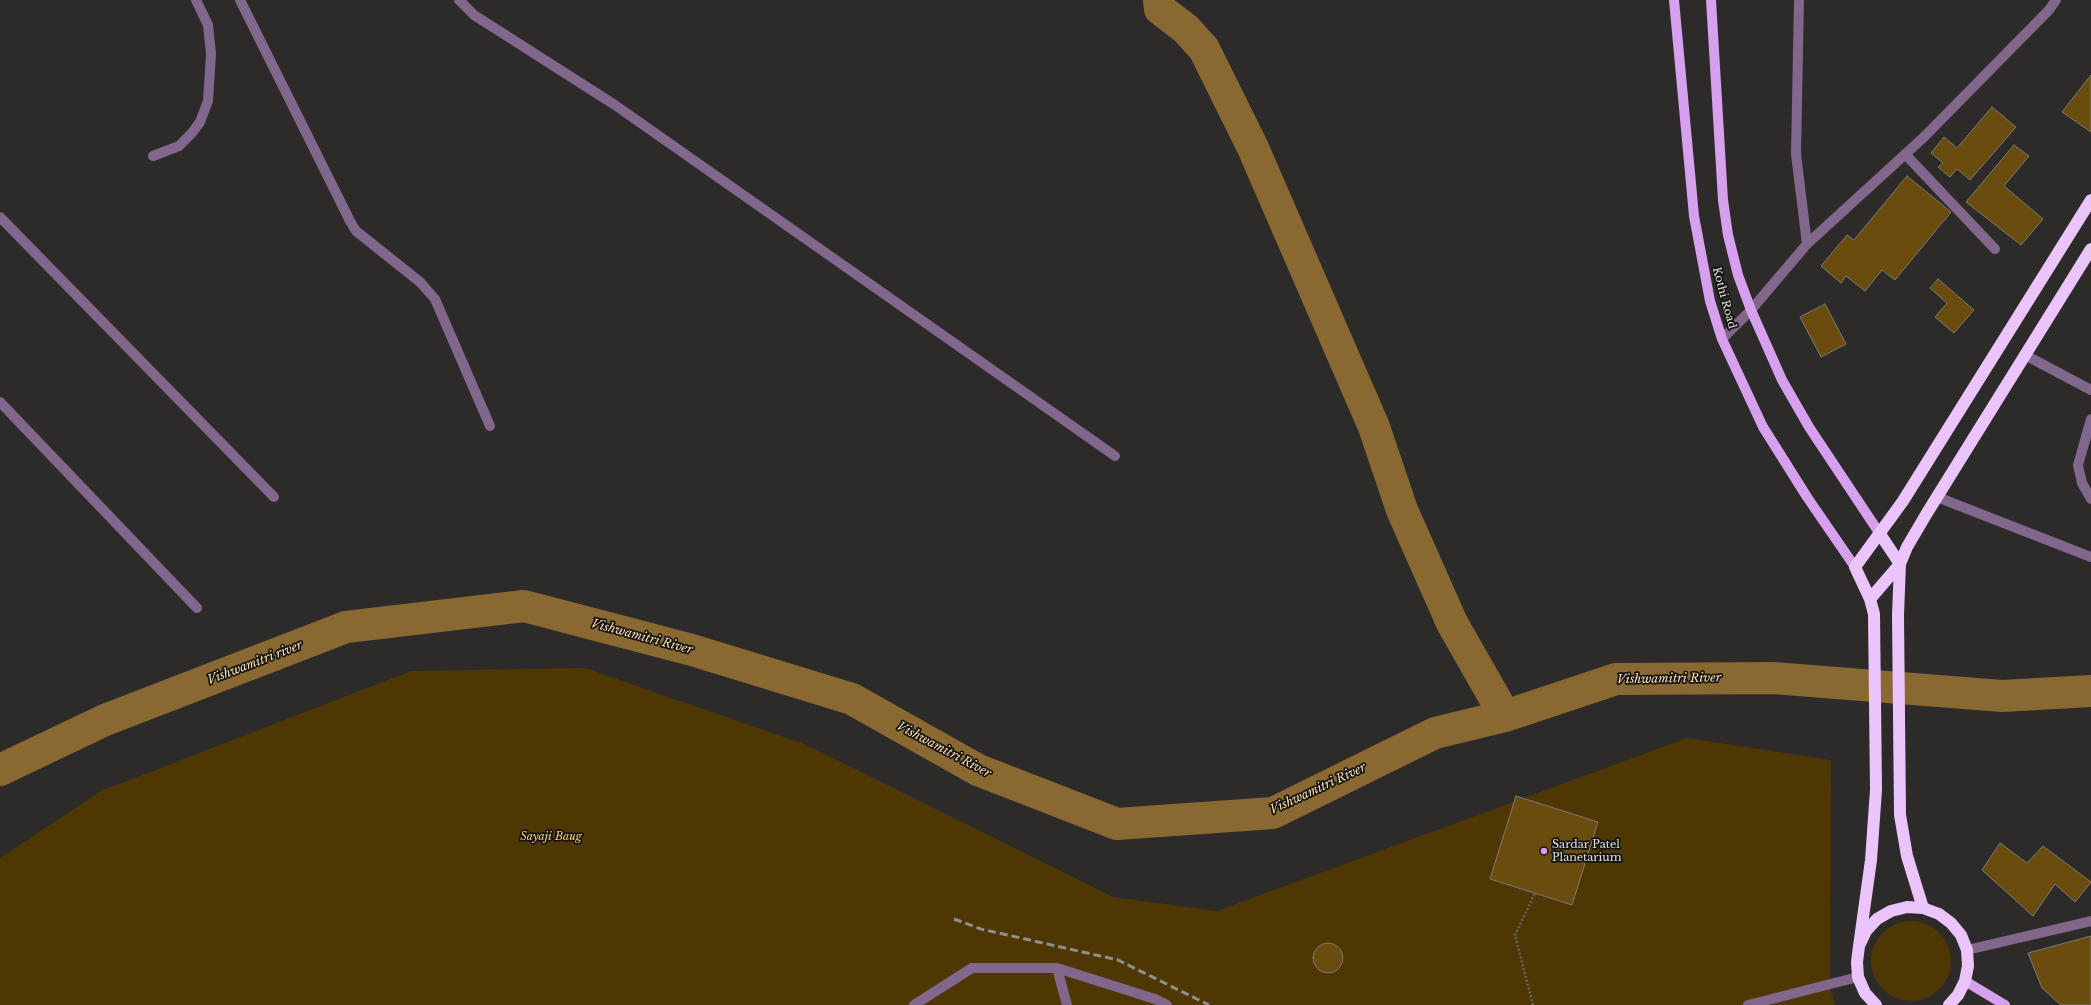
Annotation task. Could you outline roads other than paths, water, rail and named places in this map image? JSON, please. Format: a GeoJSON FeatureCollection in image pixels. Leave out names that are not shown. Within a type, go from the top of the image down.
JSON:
{"type":"FeatureCollection","features":[{"type":"Feature","properties":{"kind":"highway"},"geometry":{"type":"LineString","coordinates":[[1876,1005],[1865,992],[1858,977],[1857,962],[1871,860],[1876,790],[1874,614],[1870,599],[1856,567],[1880,534],[2091,200]]}},
{"type":"Feature","properties":{"kind":"highway"},"geometry":{"type":"LineString","coordinates":[[1870,599],[1900,564],[1907,547],[1937,497],[2091,249]]}},
{"type":"Feature","properties":{"kind":"highway"},"geometry":{"type":"LineString","coordinates":[[1880,534],[1900,564],[1898,615],[1900,815],[1907,856],[1923,908]]}},
{"type":"Feature","properties":{"kind":"highway"},"geometry":{"type":"LineString","coordinates":[[1859,946],[1866,931],[1877,919],[1896,910],[1907,907],[1923,908],[1938,914],[1951,923],[1961,935],[1967,950],[1968,966],[1965,981],[1958,995],[1949,1005]]}},
{"type":"Feature","properties":{"kind":"main road","name":"Kothi Road"},"geometry":{"type":"LineString","coordinates":[[1674,0],[1694,216],[1710,300],[1722,339],[1763,427],[1807,497],[1856,567]]}},
{"type":"Feature","properties":{"kind":"main road","name":"Kothi Road"},"geometry":{"type":"LineString","coordinates":[[1710,0],[1723,200],[1728,235],[1738,275],[1751,310],[1782,380],[1809,427],[1880,534]]}},
{"type":"Feature","properties":{"kind":"main road"},"geometry":{"type":"LineString","coordinates":[[1965,981],[2005,1005]]}},
{"type":"Feature","properties":{"kind":"street"},"geometry":{"type":"LineString","coordinates":[[154,156],[179,146],[192,133],[200,122],[208,101],[211,54],[208,25],[196,0]]}},
{"type":"Feature","properties":{"kind":"street"},"geometry":{"type":"LineString","coordinates":[[240,0],[350,221],[356,231],[420,282],[435,299],[490,426]]}},
{"type":"Feature","properties":{"kind":"street"},"geometry":{"type":"LineString","coordinates":[[459,0],[474,15],[614,105],[1115,456]]}},
{"type":"Feature","properties":{"kind":"street"},"geometry":{"type":"LineString","coordinates":[[1799,0],[1796,154],[1807,244]]}},
{"type":"Feature","properties":{"kind":"street"},"geometry":{"type":"LineString","coordinates":[[1722,339],[1751,310],[1807,244],[1905,154],[2049,10],[2056,0]]}},
{"type":"Feature","properties":{"kind":"street"},"geometry":{"type":"LineString","coordinates":[[1905,154],[1995,249]]}},
{"type":"Feature","properties":{"kind":"street"},"geometry":{"type":"LineString","coordinates":[[0,217],[274,497]]}},
{"type":"Feature","properties":{"kind":"street"},"geometry":{"type":"LineString","coordinates":[[2025,355],[2091,390]]}},
{"type":"Feature","properties":{"kind":"street"},"geometry":{"type":"LineString","coordinates":[[0,402],[197,608]]}},
{"type":"Feature","properties":{"kind":"street"},"geometry":{"type":"LineString","coordinates":[[2091,419],[2078,465],[2082,483],[2091,499]]}},
{"type":"Feature","properties":{"kind":"street"},"geometry":{"type":"LineString","coordinates":[[1937,497],[2091,557]]}},
{"type":"Feature","properties":{"kind":"street"},"geometry":{"type":"LineString","coordinates":[[1967,950],[2091,921]]}},
{"type":"Feature","properties":{"kind":"street"},"geometry":{"type":"LineString","coordinates":[[914,1005],[972,968],[1056,968],[1155,999],[1167,1005]]}},
{"type":"Feature","properties":{"kind":"street"},"geometry":{"type":"LineString","coordinates":[[1056,968],[1067,1005]]}},
{"type":"Feature","properties":{"kind":"street"},"geometry":{"type":"LineString","coordinates":[[1748,1005],[1858,977]]}},
{"type":"Feature","properties":{"kind":"waterway"},"geometry":{"type":"LineString","coordinates":[[1159,0],[1160,9],[1186,29],[1204,49],[1253,148],[1374,427],[1402,510],[1452,623],[1505,716]]}},
{"type":"Feature","properties":{"kind":"waterway","name":"Vishwamitri River"},"geometry":{"type":"LineString","coordinates":[[0,770],[105,720],[346,627],[524,606],[692,650],[852,699],[978,770],[1117,824],[1273,813],[1435,733],[1505,716],[1616,679],[1773,678],[2002,696],[2091,691]]}},
{"type":"Feature","properties":{"kind":"railway"},"geometry":{"type":"LineString","coordinates":[[954,919],[981,929],[1118,960],[1209,1005]]}},
{"type":"Feature","properties":{"kind":"place","name":"Sardar Patel Planetarium"},"geometry":{"type":"Point","coordinates":[1544,851]}},
{"type":"Feature","properties":{"kind":"water label","name":"Vishwamitri river"},"geometry":{"type":"Point","coordinates":[255,663]}},
{"type":"Feature","properties":{"kind":"park label","name":"Sayaji Baug"},"geometry":{"type":"Point","coordinates":[551,837]}}]}
